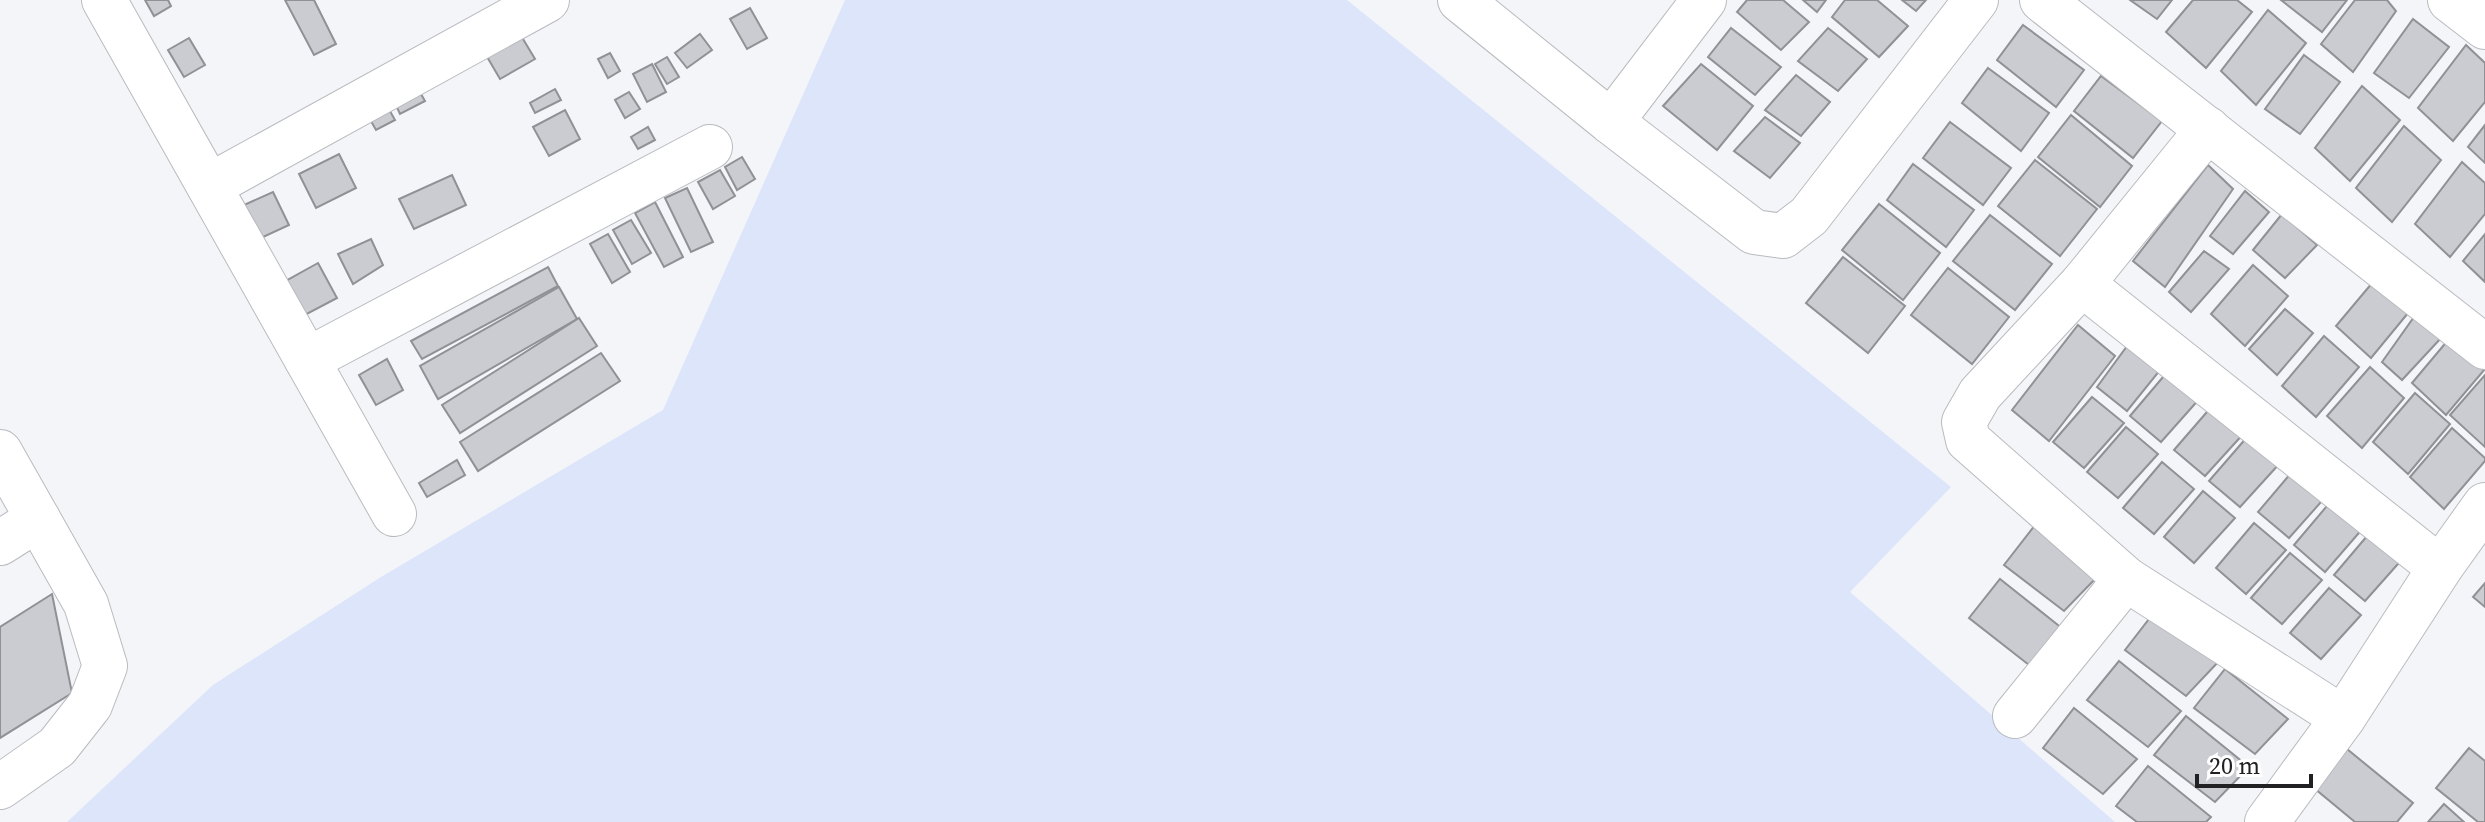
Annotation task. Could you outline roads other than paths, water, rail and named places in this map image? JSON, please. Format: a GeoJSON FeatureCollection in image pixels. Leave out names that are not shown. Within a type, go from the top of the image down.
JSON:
{"type":"FeatureCollection","features":[{"type":"Feature","properties":{"kind":"street"},"geometry":{"type":"LineString","coordinates":[[104,0],[394,514]]}},
{"type":"Feature","properties":{"kind":"street"},"geometry":{"type":"LineString","coordinates":[[209,186],[547,0]]}},
{"type":"Feature","properties":{"kind":"street"},"geometry":{"type":"LineString","coordinates":[[1611,122],[1704,0]]}},
{"type":"Feature","properties":{"kind":"street"},"geometry":{"type":"LineString","coordinates":[[1462,1],[1611,122],[1754,232],[1783,236],[1809,216],[1976,0]]}},
{"type":"Feature","properties":{"kind":"street"},"geometry":{"type":"LineString","coordinates":[[2042,0],[2485,347]]}},
{"type":"Feature","properties":{"kind":"street"},"geometry":{"type":"LineString","coordinates":[[2450,0],[2485,27]]}},
{"type":"Feature","properties":{"kind":"street"},"geometry":{"type":"LineString","coordinates":[[2208,129],[2082,284],[1980,394],[1964,422],[1968,440],[2126,579],[2343,718]]}},
{"type":"Feature","properties":{"kind":"street"},"geometry":{"type":"LineString","coordinates":[[307,360],[710,147]]}},
{"type":"Feature","properties":{"kind":"street"},"geometry":{"type":"LineString","coordinates":[[2082,284],[2440,568]]}},
{"type":"Feature","properties":{"kind":"street"},"geometry":{"type":"LineString","coordinates":[[0,452],[86,604],[105,666],[90,705],[57,747],[0,787]]}},
{"type":"Feature","properties":{"kind":"street"},"geometry":{"type":"LineString","coordinates":[[2267,822],[2343,718],[2440,568],[2485,505]]}},
{"type":"Feature","properties":{"kind":"street"},"geometry":{"type":"LineString","coordinates":[[0,543],[38,519]]}},
{"type":"Feature","properties":{"kind":"street"},"geometry":{"type":"LineString","coordinates":[[2015,716],[2126,579]]}}]}
